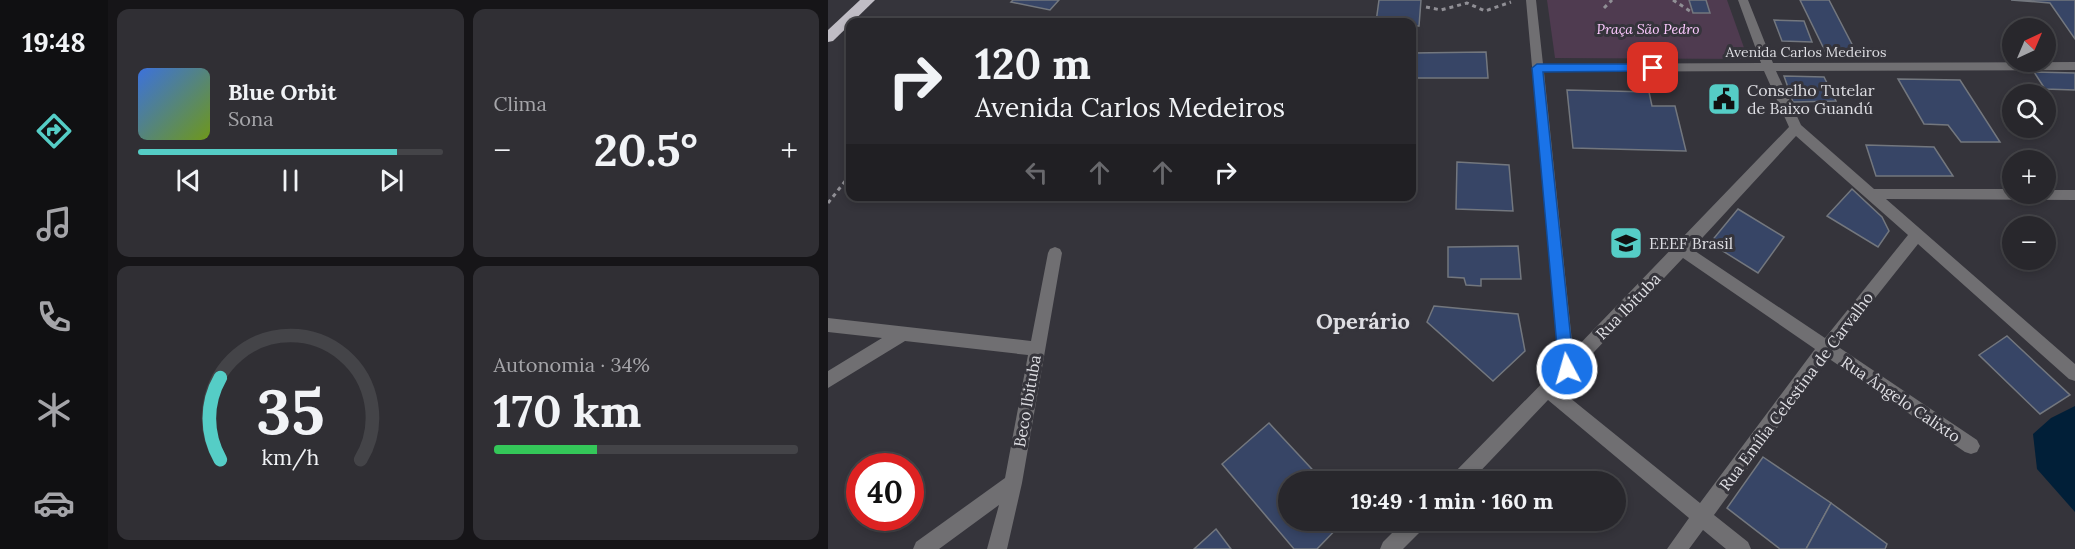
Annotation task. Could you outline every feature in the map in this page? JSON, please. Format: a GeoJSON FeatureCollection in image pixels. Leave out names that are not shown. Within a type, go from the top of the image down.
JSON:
{"type":"FeatureCollection","features":[{"type":"Feature","properties":{"kind":"highway"},"geometry":{"type":"LineString","coordinates":[[849,18],[868,0]]}},
{"type":"Feature","properties":{"kind":"highway"},"geometry":{"type":"LineString","coordinates":[[828,38],[846,21]]}},
{"type":"Feature","properties":{"kind":"street"},"geometry":{"type":"LineString","coordinates":[[1531,0],[1567,369]]}},
{"type":"Feature","properties":{"kind":"street"},"geometry":{"type":"LineString","coordinates":[[1743,0],[1768,68],[1796,128],[2072,372]]}},
{"type":"Feature","properties":{"kind":"street","name":"Avenida Carlos Medeiros"},"geometry":{"type":"LineString","coordinates":[[1537,68],[2075,66]]}},
{"type":"Feature","properties":{"kind":"street","name":"Rua Ibituba"},"geometry":{"type":"LineString","coordinates":[[1468,471],[1682,250],[1796,128]]}},
{"type":"Feature","properties":{"kind":"street"},"geometry":{"type":"LineString","coordinates":[[1873,194],[2075,195]]}},
{"type":"Feature","properties":{"kind":"street","name":"Rua Emília Celestina de Carvalho"},"geometry":{"type":"LineString","coordinates":[[1677,549],[1826,348],[1917,234]]}},
{"type":"Feature","properties":{"kind":"street","name":"Rua Ângelo Calixto"},"geometry":{"type":"LineString","coordinates":[[1682,250],[1971,446]]}},
{"type":"Feature","properties":{"kind":"street","name":"Beco Ibituba"},"geometry":{"type":"LineString","coordinates":[[998,549],[1055,253]]}},
{"type":"Feature","properties":{"kind":"street"},"geometry":{"type":"LineString","coordinates":[[828,325],[1037,348]]}},
{"type":"Feature","properties":{"kind":"street"},"geometry":{"type":"LineString","coordinates":[[828,380],[903,334]]}},
{"type":"Feature","properties":{"kind":"street"},"geometry":{"type":"LineString","coordinates":[[1548,390],[1741,549]]}},
{"type":"Feature","properties":{"kind":"street"},"geometry":{"type":"LineString","coordinates":[[923,549],[1012,483]]}},
{"type":"Feature","properties":{"kind":"street"},"geometry":{"type":"LineString","coordinates":[[1390,549],[1407,531]]}},
{"type":"Feature","properties":{"kind":"path"},"geometry":{"type":"LineString","coordinates":[[1604,8],[1612,0]]}},
{"type":"Feature","properties":{"kind":"path"},"geometry":{"type":"LineString","coordinates":[[1673,0],[1693,13]]}},
{"type":"Feature","properties":{"kind":"path"},"geometry":{"type":"LineString","coordinates":[[1426,7],[1436,11],[1447,11],[1457,4],[1467,3],[1485,11],[1512,2]]}},
{"type":"Feature","properties":{"kind":"path"},"geometry":{"type":"LineString","coordinates":[[1609,34],[1639,34]]}},
{"type":"Feature","properties":{"kind":"path"},"geometry":{"type":"LineString","coordinates":[[828,203],[846,180]]}},
{"type":"Feature","properties":{"kind":"green space","name":"Praça São Pedro"},"geometry":{"type":"Polygon","coordinates":[[[1547,0],[1727,0],[1748,59],[1555,58],[1547,0]]]}},
{"type":"Feature","properties":{"kind":"water"},"geometry":{"type":"Polygon","coordinates":[[[2075,406],[2075,512],[2037,469],[2033,434],[2051,418],[2075,406]]]}},
{"type":"Feature","properties":{"kind":"building"},"geometry":{"type":"Polygon","coordinates":[[[1013,0],[1059,0],[1050,10],[1011,2],[1013,0]]]}},
{"type":"Feature","properties":{"kind":"building"},"geometry":{"type":"Polygon","coordinates":[[[1379,0],[1421,0],[1419,26],[1416,26],[1416,18],[1377,18],[1379,0]]]}},
{"type":"Feature","properties":{"kind":"building"},"geometry":{"type":"Polygon","coordinates":[[[1689,0],[1706,0],[1710,13],[1693,13],[1689,0]]]}},
{"type":"Feature","properties":{"kind":"building"},"geometry":{"type":"Polygon","coordinates":[[[1800,0],[1829,0],[1856,52],[1826,53],[1800,0]]]}},
{"type":"Feature","properties":{"kind":"building"},"geometry":{"type":"Polygon","coordinates":[[[2011,0],[2075,0],[2075,39],[2050,3],[2011,0]]]}},
{"type":"Feature","properties":{"kind":"building"},"geometry":{"type":"Polygon","coordinates":[[[1774,20],[1804,21],[1812,42],[1782,41],[1774,20]]]}},
{"type":"Feature","properties":{"kind":"building"},"geometry":{"type":"Polygon","coordinates":[[[1486,52],[1488,78],[1416,78],[1416,53],[1486,52]]]}},
{"type":"Feature","properties":{"kind":"building"},"geometry":{"type":"Polygon","coordinates":[[[2034,72],[2075,73],[2075,90],[2056,89],[2056,84],[2042,84],[2034,72]]]}},
{"type":"Feature","properties":{"kind":"building"},"geometry":{"type":"Polygon","coordinates":[[[1784,76],[1824,77],[1836,101],[1793,102],[1784,76]]]}},
{"type":"Feature","properties":{"kind":"building"},"geometry":{"type":"Polygon","coordinates":[[[1898,79],[1960,80],[2000,142],[1961,142],[1948,125],[1924,124],[1898,79]]]}},
{"type":"Feature","properties":{"kind":"building"},"geometry":{"type":"Polygon","coordinates":[[[1567,90],[1649,92],[1652,106],[1675,106],[1686,151],[1573,148],[1567,90]]]}},
{"type":"Feature","properties":{"kind":"building"},"geometry":{"type":"Polygon","coordinates":[[[1866,145],[1934,147],[1953,176],[1876,176],[1866,145]]]}},
{"type":"Feature","properties":{"kind":"building"},"geometry":{"type":"Polygon","coordinates":[[[1457,162],[1509,165],[1513,211],[1456,209],[1457,162]]]}},
{"type":"Feature","properties":{"kind":"building"},"geometry":{"type":"Polygon","coordinates":[[[1852,189],[1882,217],[1889,231],[1878,247],[1827,216],[1852,189]]]}},
{"type":"Feature","properties":{"kind":"building"},"geometry":{"type":"Polygon","coordinates":[[[1738,209],[1784,237],[1758,273],[1710,243],[1738,209]]]}},
{"type":"Feature","properties":{"kind":"building"},"geometry":{"type":"Polygon","coordinates":[[[1518,246],[1521,279],[1481,279],[1481,286],[1466,285],[1464,278],[1448,277],[1448,247],[1518,246]]]}},
{"type":"Feature","properties":{"kind":"building"},"geometry":{"type":"Polygon","coordinates":[[[1434,306],[1518,314],[1525,351],[1493,381],[1427,322],[1434,306]]]}},
{"type":"Feature","properties":{"kind":"building"},"geometry":{"type":"Polygon","coordinates":[[[2007,336],[2070,395],[2040,414],[1979,355],[2007,336]]]}},
{"type":"Feature","properties":{"kind":"building"},"geometry":{"type":"Polygon","coordinates":[[[1269,423],[1314,471],[1278,471],[1278,530],[1222,464],[1269,423]]]}},
{"type":"Feature","properties":{"kind":"building"},"geometry":{"type":"Polygon","coordinates":[[[1763,457],[1831,503],[1806,549],[1780,549],[1727,508],[1763,457]]]}},
{"type":"Feature","properties":{"kind":"building"},"geometry":{"type":"Polygon","coordinates":[[[1831,503],[1887,544],[1885,549],[1806,549],[1831,503]]]}},
{"type":"Feature","properties":{"kind":"building"},"geometry":{"type":"Polygon","coordinates":[[[1216,529],[1231,549],[1194,549],[1216,529]]]}},
{"type":"Feature","properties":{"kind":"building"},"geometry":{"type":"Polygon","coordinates":[[[1279,531],[1334,531],[1317,549],[1294,549],[1279,531]]]}},
{"type":"Feature","properties":{"kind":"place","name":"Conselho Tutelar de Baixo Guandú"},"geometry":{"type":"Point","coordinates":[1724,99]}},
{"type":"Feature","properties":{"kind":"place","name":"EEEF Brasil"},"geometry":{"type":"Point","coordinates":[1626,243]}},
{"type":"Feature","properties":{"kind":"district","name":"Operário"},"geometry":{"type":"Point","coordinates":[1363,321]}},
{"type":"Feature","properties":{"kind":"route"},"geometry":{"type":"LineString","coordinates":[[1567,369],[1537,68],[1653,68]]}}]}
